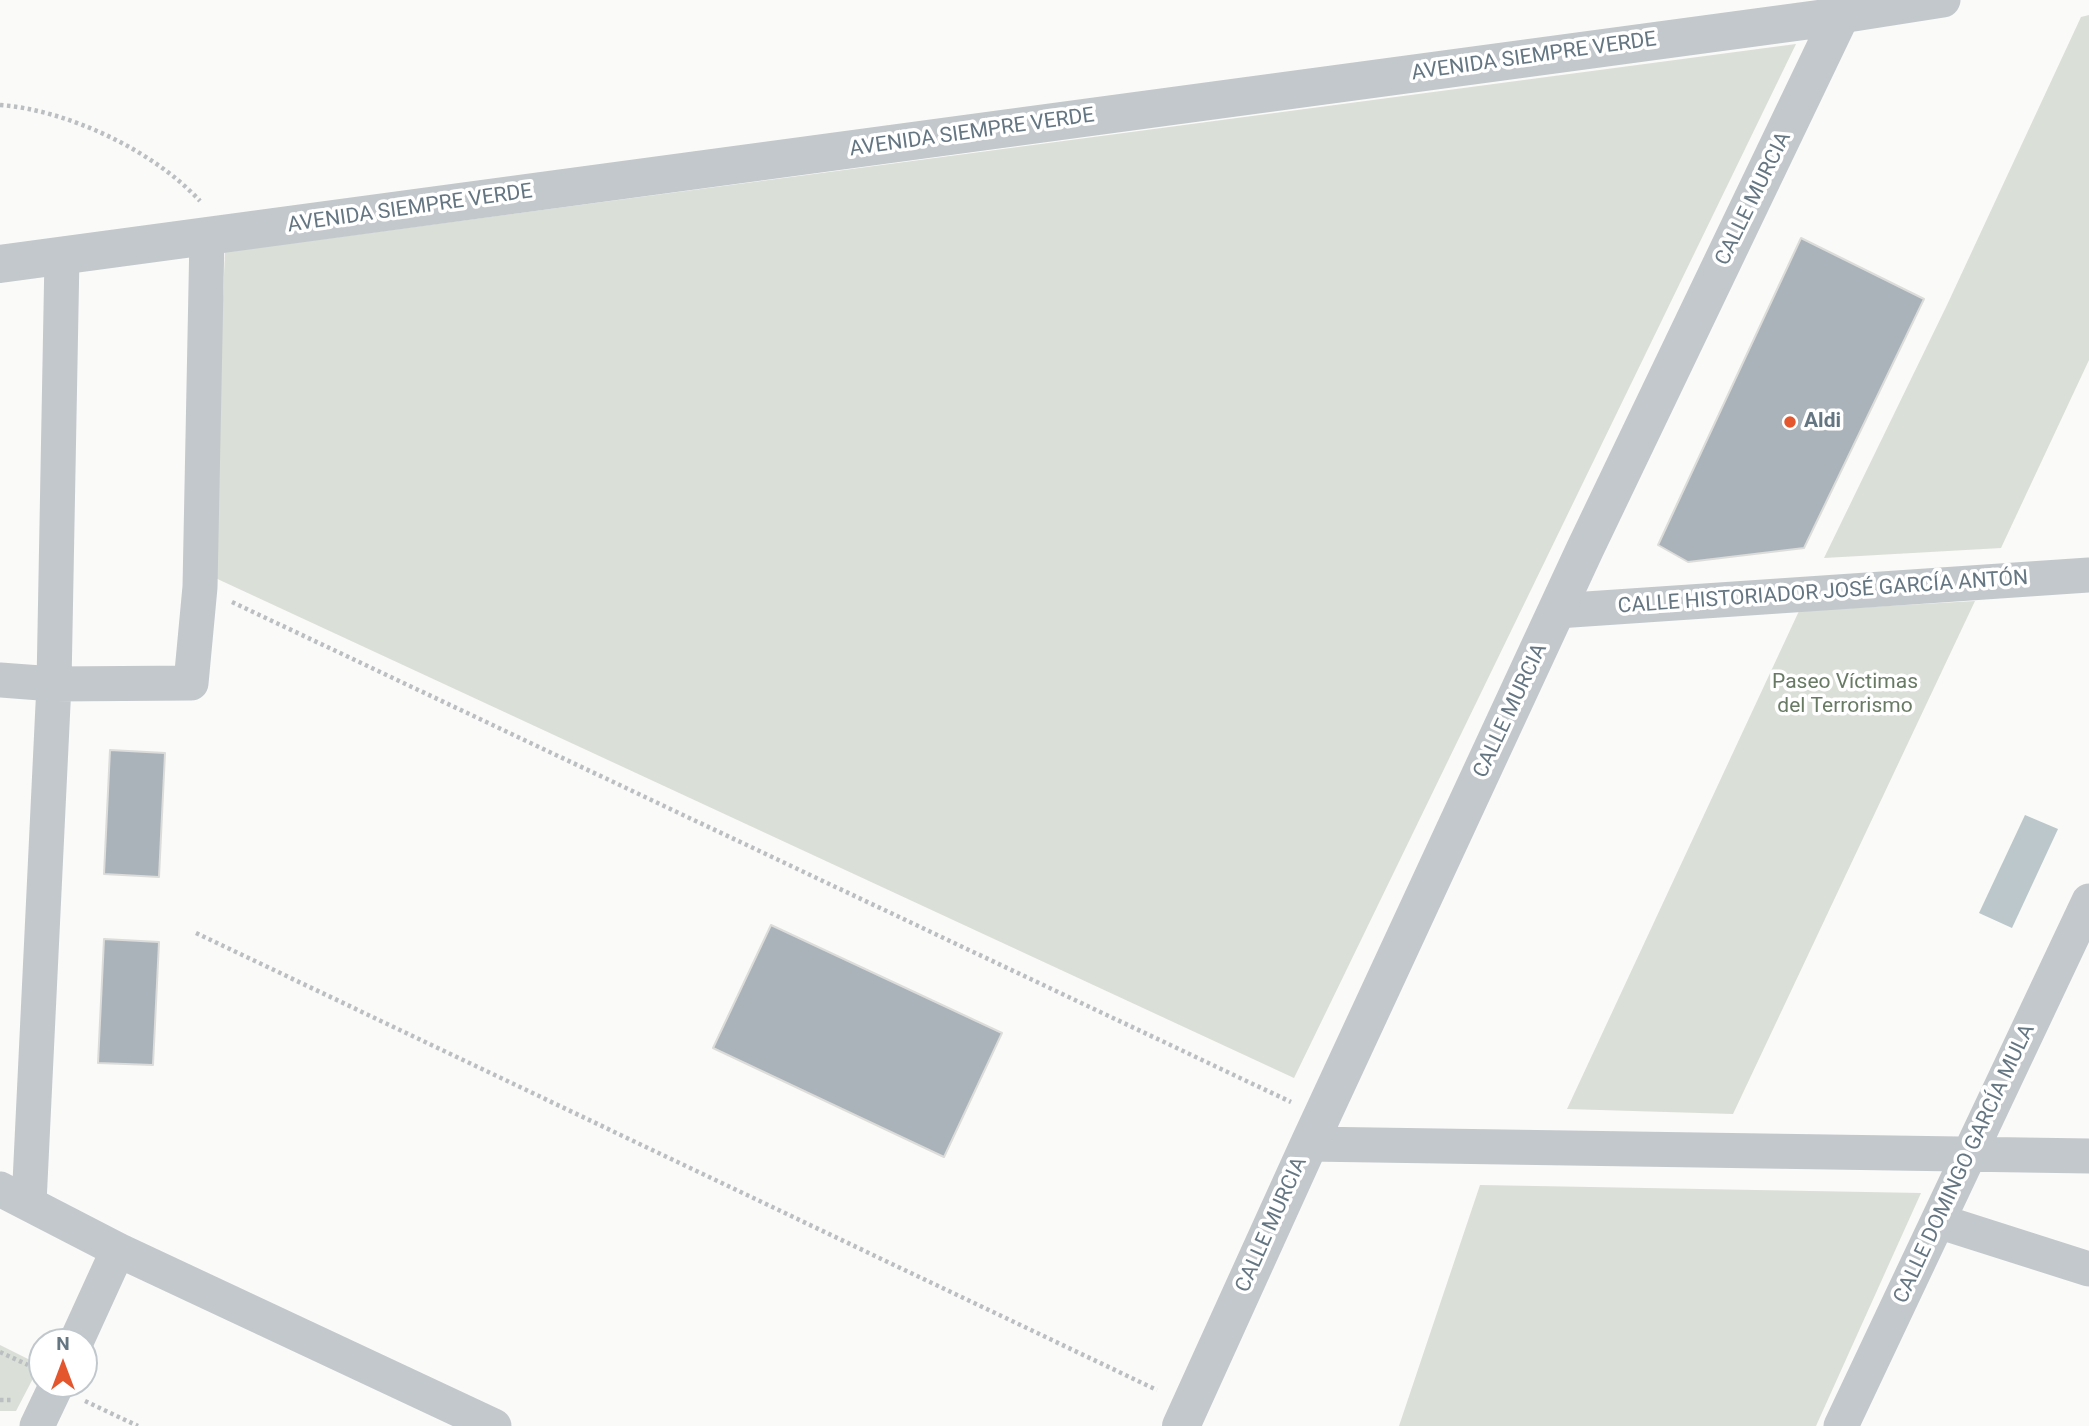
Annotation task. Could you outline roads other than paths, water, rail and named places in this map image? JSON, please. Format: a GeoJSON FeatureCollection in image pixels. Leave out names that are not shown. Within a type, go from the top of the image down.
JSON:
{"type":"FeatureCollection","features":[{"type":"Feature","properties":{"kind":"street","name":"AVENIDA SIEMPRE VERDE"},"geometry":{"type":"LineString","coordinates":[[0,264],[62,256],[206,222],[1845,8],[1943,0]]}},
{"type":"Feature","properties":{"kind":"street","name":"CALLE MURCIA"},"geometry":{"type":"LineString","coordinates":[[1185,1416],[1557,611],[1845,8]]}},
{"type":"Feature","properties":{"kind":"street"},"geometry":{"type":"LineString","coordinates":[[0,680],[54,684],[191,683],[200,587],[206,222]]}},
{"type":"Feature","properties":{"kind":"street"},"geometry":{"type":"LineString","coordinates":[[62,256],[54,684],[15,1196],[439,1414],[494,1426]]}},
{"type":"Feature","properties":{"kind":"street","name":"CALLE HISTORIADOR JOSÉ GARCÍA ANTÓN"},"geometry":{"type":"LineString","coordinates":[[1557,611],[2089,575]]}},
{"type":"Feature","properties":{"kind":"street","name":"CALLE DOMINGO GARCÍA MULA"},"geometry":{"type":"LineString","coordinates":[[1854,1423],[1938,1221],[2089,901]]}},
{"type":"Feature","properties":{"kind":"street"},"geometry":{"type":"LineString","coordinates":[[1315,1130],[2089,1156]]}},
{"type":"Feature","properties":{"kind":"street"},"geometry":{"type":"LineString","coordinates":[[1938,1221],[2089,1269]]}},
{"type":"Feature","properties":{"kind":"street"},"geometry":{"type":"LineString","coordinates":[[82,1328],[118,1250]]}},
{"type":"Feature","properties":{"kind":"street"},"geometry":{"type":"LineString","coordinates":[[37,1426],[44,1398]]}},
{"type":"Feature","properties":{"kind":"place","name":"Aldi"},"geometry":{"type":"Point","coordinates":[1790,422]}},
{"type":"Feature","properties":{"kind":"park label","name":"Paseo Víctimas del Terrorismo"},"geometry":{"type":"Point","coordinates":[1845,695]}}]}
